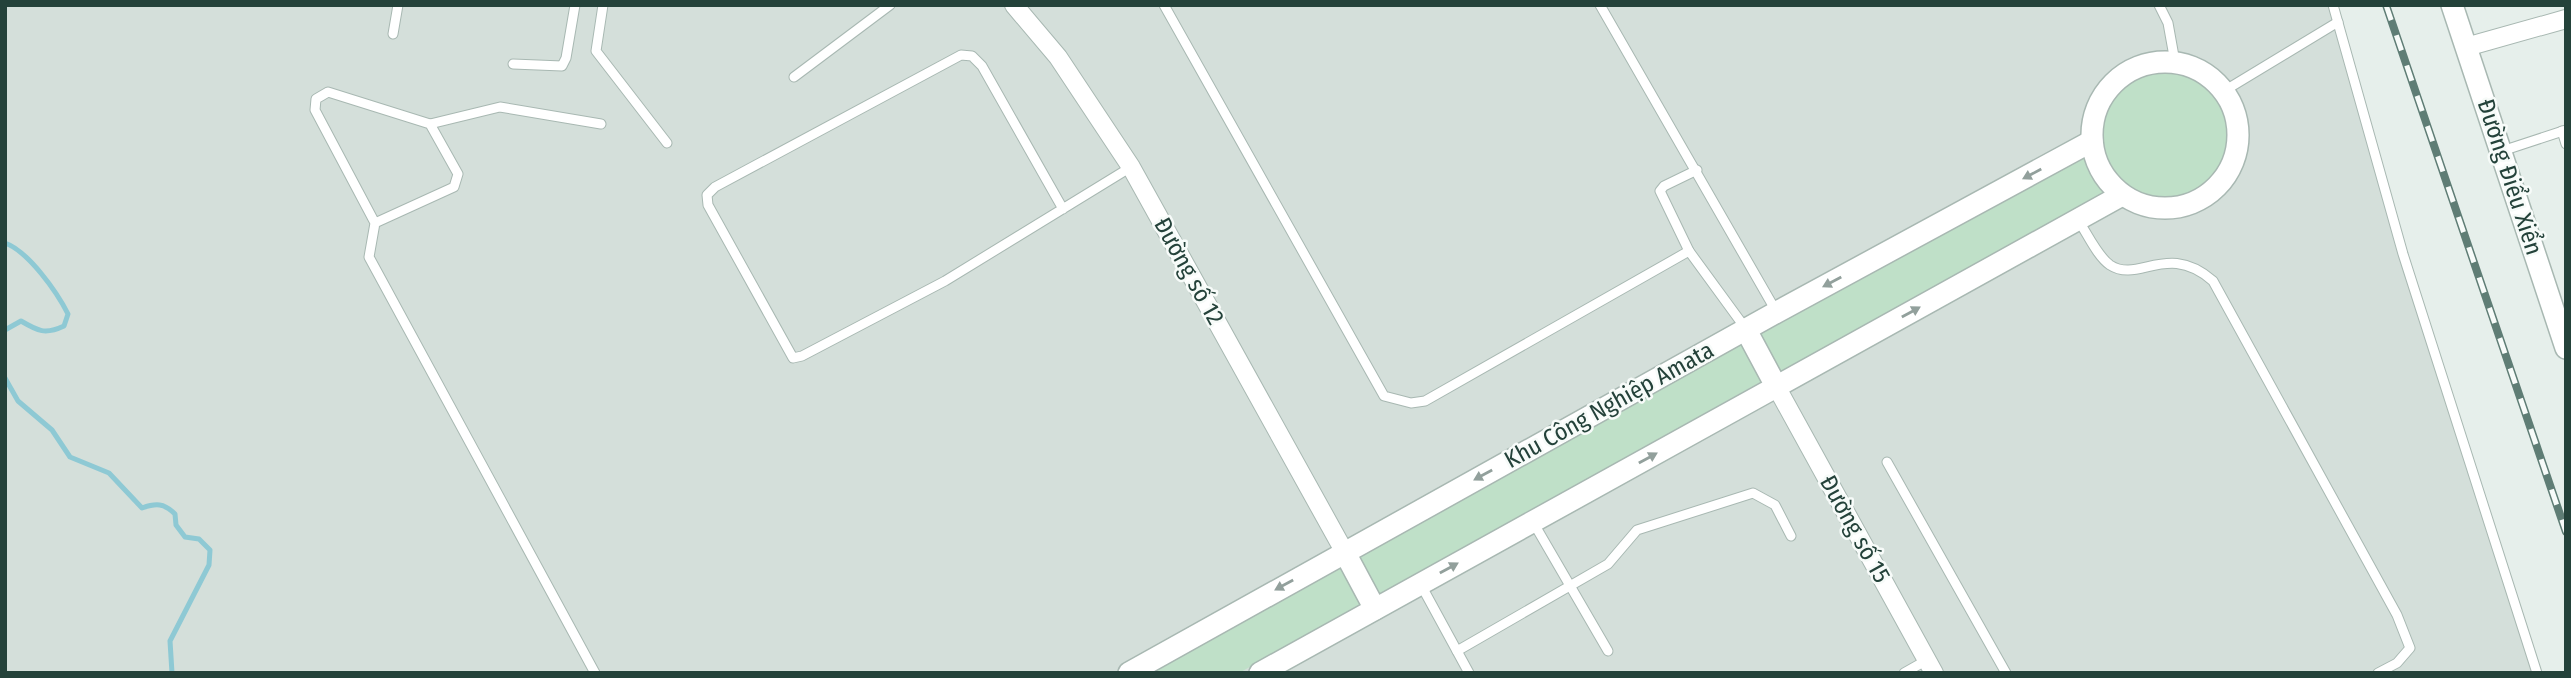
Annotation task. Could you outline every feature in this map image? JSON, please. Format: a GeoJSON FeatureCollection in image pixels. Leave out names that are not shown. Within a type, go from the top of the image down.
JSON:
{"type":"FeatureCollection","features":[{"type":"Feature","properties":{"kind":"street","name":"Đường số 12"},"geometry":{"type":"LineString","coordinates":[[1014,5],[1059,57],[1131,167],[1344,551]]}},
{"type":"Feature","properties":{"kind":"street","name":"Đường Điểu Xiển"},"geometry":{"type":"LineString","coordinates":[[2452,5],[2566,348]]}},
{"type":"Feature","properties":{"kind":"street"},"geometry":{"type":"LineString","coordinates":[[2466,47],[2566,19]]}},
{"type":"Feature","properties":{"kind":"street"},"geometry":{"type":"LineString","coordinates":[[2153,62],[2175,62],[2194,67],[2211,77],[2224,91],[2235,112],[2239,134],[2236,157],[2225,178],[2199,200],[2166,209],[2143,205],[2122,195],[2107,180],[2097,162],[2092,141],[2097,109],[2115,81],[2133,69],[2153,62]]}},
{"type":"Feature","properties":{"kind":"street","name":"Khu Công Nghiệp Amata"},"geometry":{"type":"LineString","coordinates":[[1129,673],[1344,551],[2092,141]]}},
{"type":"Feature","properties":{"kind":"street"},"geometry":{"type":"LineString","coordinates":[[1260,673],[2122,195]]}},
{"type":"Feature","properties":{"kind":"street"},"geometry":{"type":"LineString","coordinates":[[1746,330],[1776,386]]}},
{"type":"Feature","properties":{"kind":"street","name":"Đường số 15"},"geometry":{"type":"LineString","coordinates":[[1776,386],[1931,666]]}},
{"type":"Feature","properties":{"kind":"street"},"geometry":{"type":"LineString","coordinates":[[1344,551],[1375,609]]}},
{"type":"Feature","properties":{"kind":"lane"},"geometry":{"type":"LineString","coordinates":[[393,34],[398,5]]}},
{"type":"Feature","properties":{"kind":"lane"},"geometry":{"type":"LineString","coordinates":[[513,64],[562,66],[566,58],[575,5]]}},
{"type":"Feature","properties":{"kind":"lane"},"geometry":{"type":"LineString","coordinates":[[603,5],[596,51],[667,143]]}},
{"type":"Feature","properties":{"kind":"lane"},"geometry":{"type":"LineString","coordinates":[[794,77],[890,5]]}},
{"type":"Feature","properties":{"kind":"lane"},"geometry":{"type":"LineString","coordinates":[[1164,5],[1384,396],[1411,403],[1425,401],[1689,251]]}},
{"type":"Feature","properties":{"kind":"lane"},"geometry":{"type":"LineString","coordinates":[[1600,5],[1777,312]]}},
{"type":"Feature","properties":{"kind":"lane"},"geometry":{"type":"LineString","coordinates":[[2159,5],[2168,23],[2175,62]]}},
{"type":"Feature","properties":{"kind":"lane"},"geometry":{"type":"LineString","coordinates":[[2333,5],[2403,254],[2537,673]]}},
{"type":"Feature","properties":{"kind":"lane"},"geometry":{"type":"LineString","coordinates":[[2224,91],[2338,22]]}},
{"type":"Feature","properties":{"kind":"lane"},"geometry":{"type":"LineString","coordinates":[[1063,209],[982,66],[972,56],[961,55],[715,187],[707,195],[708,205],[793,358],[802,356],[945,281],[1063,209],[1131,167]]}},
{"type":"Feature","properties":{"kind":"lane"},"geometry":{"type":"LineString","coordinates":[[595,673],[373,265],[368,251],[375,223],[315,110],[316,99],[328,92],[430,124],[500,107],[601,124]]}},
{"type":"Feature","properties":{"kind":"lane"},"geometry":{"type":"LineString","coordinates":[[375,223],[454,187],[458,181],[458,174],[430,124]]}},
{"type":"Feature","properties":{"kind":"lane"},"geometry":{"type":"LineString","coordinates":[[2502,151],[2564,131],[2566,144]]}},
{"type":"Feature","properties":{"kind":"lane"},"geometry":{"type":"LineString","coordinates":[[1697,170],[1664,186],[1660,191],[1689,251],[1746,330]]}},
{"type":"Feature","properties":{"kind":"lane"},"geometry":{"type":"LineString","coordinates":[[2078,220],[2107,263],[2117,269],[2177,261],[2198,267],[2213,281],[2397,615],[2410,648],[2397,663],[2378,673]]}},
{"type":"Feature","properties":{"kind":"lane"},"geometry":{"type":"LineString","coordinates":[[1886,462],[2006,673]]}},
{"type":"Feature","properties":{"kind":"lane"},"geometry":{"type":"LineString","coordinates":[[1457,651],[1608,564],[1637,530],[1753,493],[1765,497],[1775,505],[1791,536]]}},
{"type":"Feature","properties":{"kind":"lane"},"geometry":{"type":"LineString","coordinates":[[1533,522],[1608,651]]}},
{"type":"Feature","properties":{"kind":"lane"},"geometry":{"type":"LineString","coordinates":[[1420,584],[1469,673]]}},
{"type":"Feature","properties":{"kind":"lane"},"geometry":{"type":"LineString","coordinates":[[1905,673],[1931,666]]}},
{"type":"Feature","properties":{"kind":"shaded area"},"geometry":{"type":"Polygon","coordinates":[[[5,5],[2329,5],[2399,254],[2532,673],[5,673],[5,5]]]}},
{"type":"Feature","properties":{"kind":"green space"},"geometry":{"type":"Polygon","coordinates":[[[2165,72],[2189,77],[2209,91],[2223,111],[2228,135],[2223,159],[2209,179],[2189,193],[2165,198],[2141,193],[2121,179],[2107,159],[2102,135],[2107,111],[2121,91],[2141,77],[2165,72]]]}},
{"type":"Feature","properties":{"kind":"green space"},"geometry":{"type":"Polygon","coordinates":[[[2084,156],[2105,193],[1777,374],[1756,336],[2084,156]]]}},
{"type":"Feature","properties":{"kind":"green space"},"geometry":{"type":"Polygon","coordinates":[[[1746,342],[1766,379],[1376,597],[1354,558],[1746,342]]]}},
{"type":"Feature","properties":{"kind":"green space"},"geometry":{"type":"Polygon","coordinates":[[[1344,563],[1365,602],[1239,673],[1150,673],[1344,563]]]}},
{"type":"Feature","properties":{"kind":"waterway"},"geometry":{"type":"LineString","coordinates":[[5,243],[14,247],[32,263],[68,314],[64,326],[52,330],[37,329],[21,321],[5,330]]}},
{"type":"Feature","properties":{"kind":"waterway"},"geometry":{"type":"LineString","coordinates":[[5,378],[18,401],[52,430],[70,457],[109,473],[142,508],[156,505],[167,508],[175,514],[176,525],[185,537],[199,539],[210,550],[209,565],[170,641],[172,673]]}},
{"type":"Feature","properties":{"kind":"railway"},"geometry":{"type":"LineString","coordinates":[[2386,5],[2566,532]]}}]}
